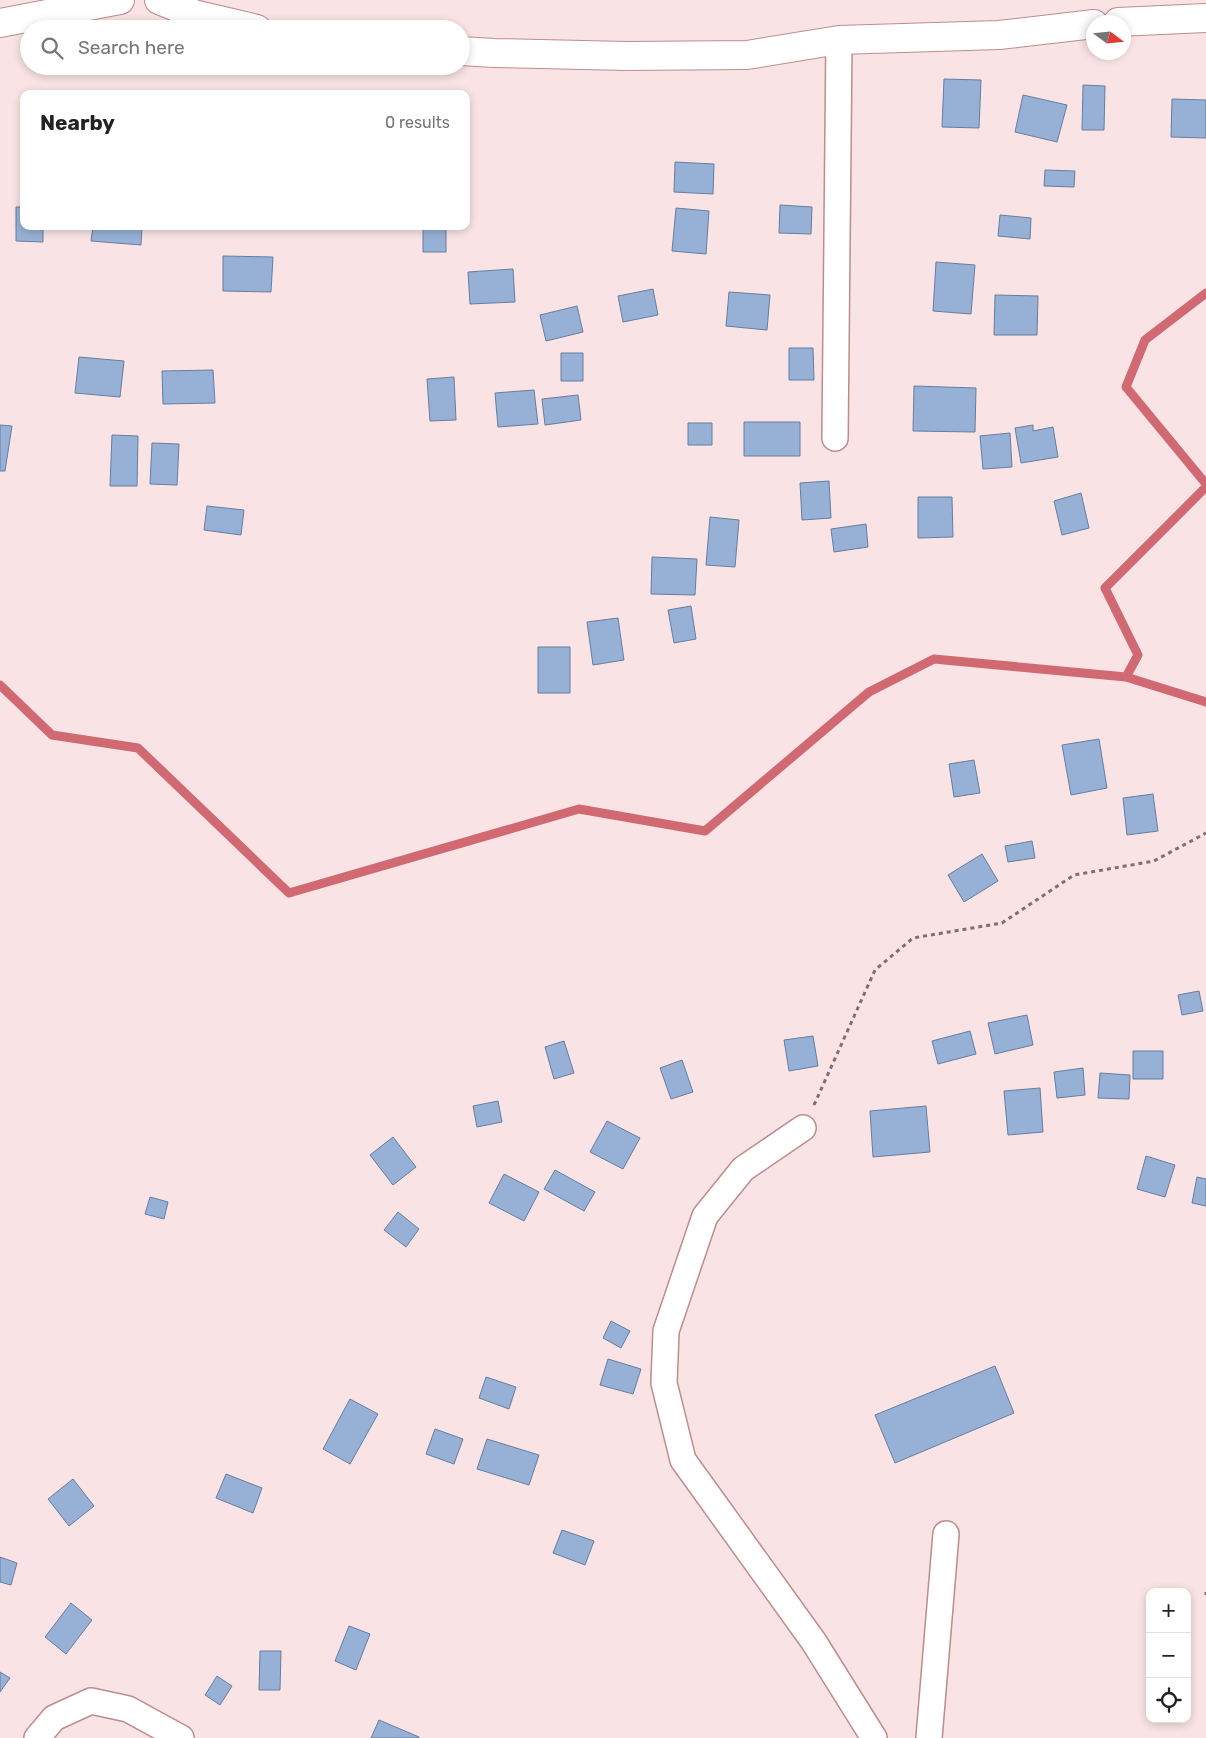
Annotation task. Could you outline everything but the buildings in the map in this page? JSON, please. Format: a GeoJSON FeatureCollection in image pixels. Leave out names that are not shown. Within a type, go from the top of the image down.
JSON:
{"type":"FeatureCollection","features":[{"type":"Feature","properties":{"kind":"street"},"geometry":{"type":"LineString","coordinates":[[0,23],[120,0]]}},
{"type":"Feature","properties":{"kind":"street"},"geometry":{"type":"LineString","coordinates":[[159,0],[194,14],[219,20]]}},
{"type":"Feature","properties":{"kind":"street"},"geometry":{"type":"LineString","coordinates":[[1131,21],[1206,18]]}},
{"type":"Feature","properties":{"kind":"street"},"geometry":{"type":"LineString","coordinates":[[470,52],[616,56],[747,55],[839,40],[999,35],[1086,25]]}},
{"type":"Feature","properties":{"kind":"street"},"geometry":{"type":"LineString","coordinates":[[835,438],[839,40]]}},
{"type":"Feature","properties":{"kind":"street"},"geometry":{"type":"LineString","coordinates":[[803,1128],[743,1169],[705,1216],[666,1331],[664,1383],[684,1460],[814,1642],[874,1738]]}},
{"type":"Feature","properties":{"kind":"street"},"geometry":{"type":"LineString","coordinates":[[929,1738],[946,1534]]}},
{"type":"Feature","properties":{"kind":"street"},"geometry":{"type":"LineString","coordinates":[[37,1738],[54,1718],[91,1702],[128,1709],[181,1738]]}},
{"type":"Feature","properties":{"kind":"path"},"geometry":{"type":"LineString","coordinates":[[803,1128],[875,970],[913,938],[1002,923],[1074,875],[1154,861],[1206,833]]}},
{"type":"Feature","properties":{"kind":"waterway"},"geometry":{"type":"LineString","coordinates":[[1206,293],[1145,340],[1126,387],[1206,484]]}},
{"type":"Feature","properties":{"kind":"waterway"},"geometry":{"type":"LineString","coordinates":[[1126,677],[1138,655],[1105,588],[1206,487]]}},
{"type":"Feature","properties":{"kind":"waterway"},"geometry":{"type":"LineString","coordinates":[[0,685],[52,735],[138,748],[289,893],[579,809],[705,831],[869,692],[934,659],[1126,677],[1206,702]]}}]}
